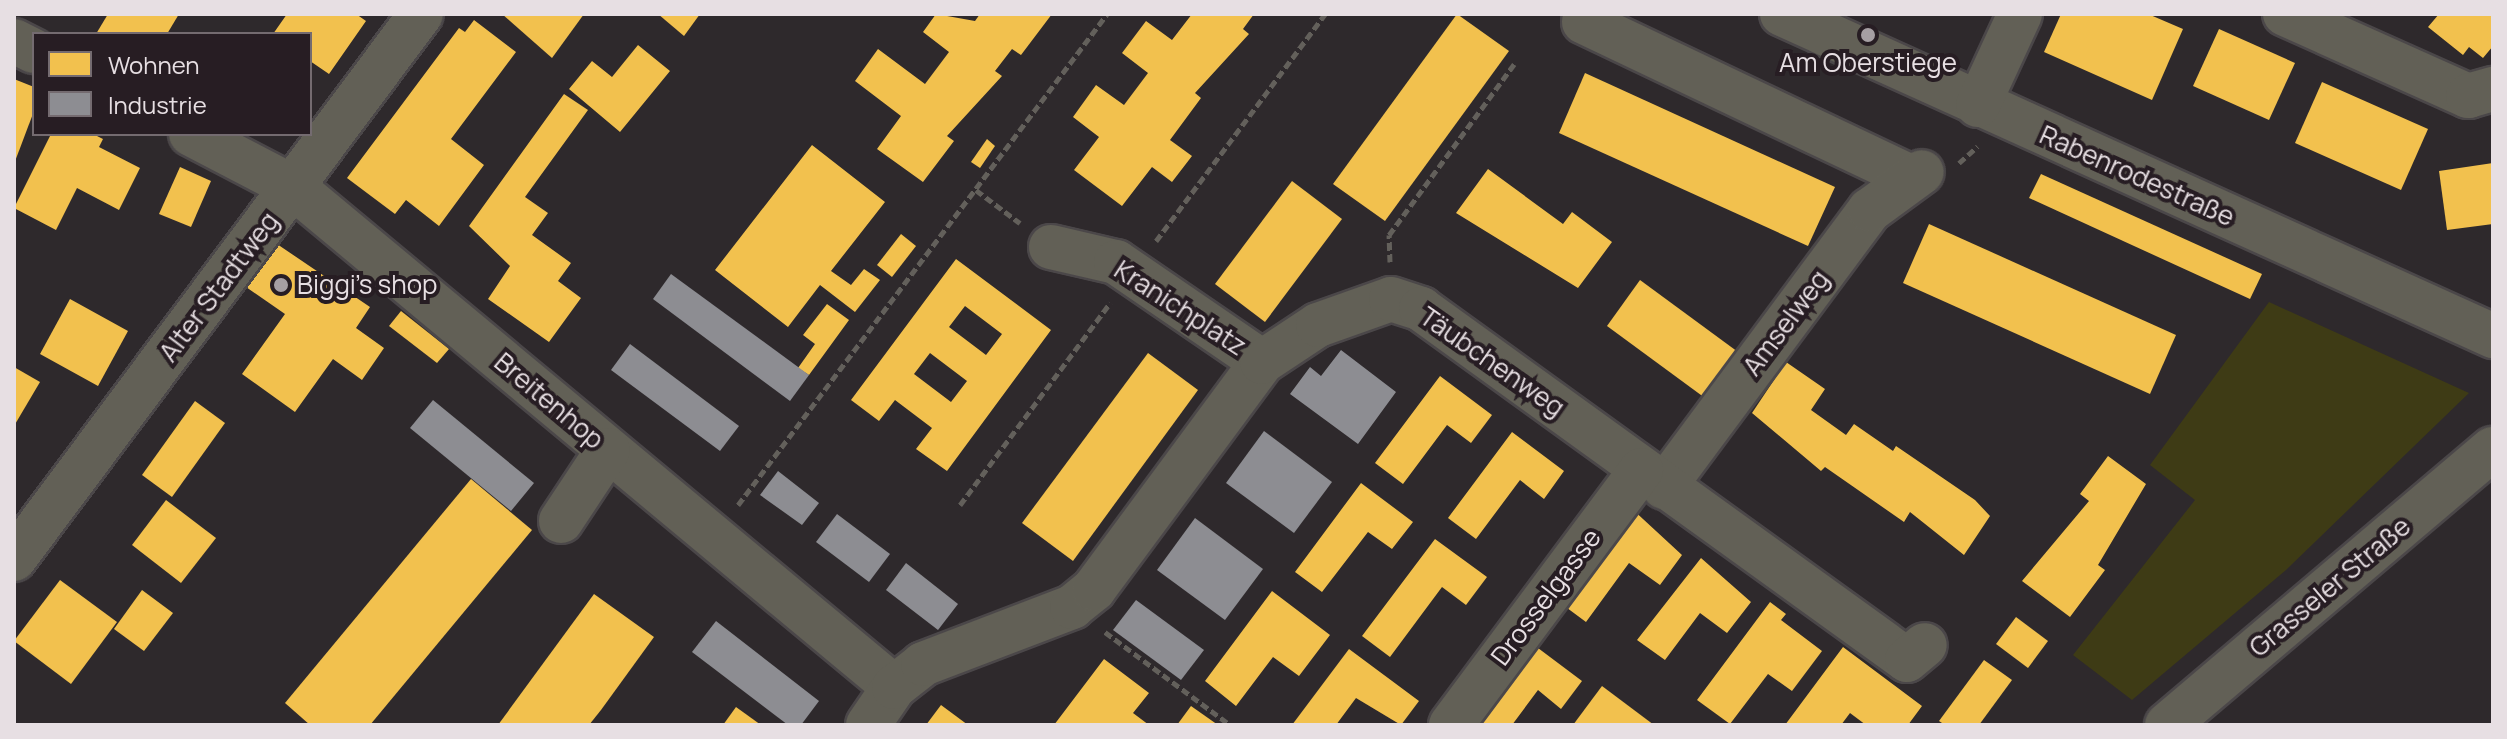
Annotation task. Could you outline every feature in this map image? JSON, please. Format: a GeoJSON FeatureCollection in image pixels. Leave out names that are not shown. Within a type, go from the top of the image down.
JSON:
{"type":"FeatureCollection","features":[{"type":"Feature","properties":{"kind":"street","name":"Alter Stadtweg"},"geometry":{"type":"LineString","coordinates":[[14,559],[421,14]]}},
{"type":"Feature","properties":{"kind":"street","name":"Rabenrodestraße"},"geometry":{"type":"LineString","coordinates":[[1782,14],[2493,336]]}},
{"type":"Feature","properties":{"kind":"street"},"geometry":{"type":"LineString","coordinates":[[1978,105],[2020,14]]}},
{"type":"Feature","properties":{"kind":"street"},"geometry":{"type":"LineString","coordinates":[[2285,14],[2468,96],[2493,89]]}},
{"type":"Feature","properties":{"kind":"street"},"geometry":{"type":"LineString","coordinates":[[1584,22],[1917,175]]}},
{"type":"Feature","properties":{"kind":"street"},"geometry":{"type":"LineString","coordinates":[[14,41],[32,50]]}},
{"type":"Feature","properties":{"kind":"street","name":"Breitenhop"},"geometry":{"type":"LineString","coordinates":[[195,136],[293,187],[894,687]]}},
{"type":"Feature","properties":{"kind":"street","name":"Amselweg"},"geometry":{"type":"LineString","coordinates":[[1652,478],[1870,210],[1917,175]]}},
{"type":"Feature","properties":{"kind":"street","name":"Kranichplatz"},"geometry":{"type":"LineString","coordinates":[[1051,247],[1116,262],[1262,362]]}},
{"type":"Feature","properties":{"kind":"street","name":"Täubchenweg"},"geometry":{"type":"LineString","coordinates":[[868,725],[894,687],[923,664],[1072,607],[1094,589],[1262,362],[1318,325],[1391,299],[1421,309],[1907,660],[1925,645]]}},
{"type":"Feature","properties":{"kind":"street","name":"Grasseler Straße"},"geometry":{"type":"LineString","coordinates":[[2167,725],[2493,449]]}},
{"type":"Feature","properties":{"kind":"street"},"geometry":{"type":"LineString","coordinates":[[561,521],[608,450]]}},
{"type":"Feature","properties":{"kind":"street","name":"Drosselgasse"},"geometry":{"type":"LineString","coordinates":[[1451,725],[1652,478]]}},
{"type":"Feature","properties":{"kind":"path"},"geometry":{"type":"LineString","coordinates":[[713,538],[1107,14]]}},
{"type":"Feature","properties":{"kind":"path"},"geometry":{"type":"LineString","coordinates":[[1391,299],[1389,235],[1514,64]]}},
{"type":"Feature","properties":{"kind":"path"},"geometry":{"type":"LineString","coordinates":[[1917,175],[1943,177],[1987,138],[2017,147],[2027,127]]}},
{"type":"Feature","properties":{"kind":"path"},"geometry":{"type":"LineString","coordinates":[[976,190],[1051,247]]}},
{"type":"Feature","properties":{"kind":"path"},"geometry":{"type":"LineString","coordinates":[[1072,607],[1230,725]]}},
{"type":"Feature","properties":{"kind":"shaded area"},"geometry":{"type":"Polygon","coordinates":[[[2269,302],[2469,393],[2286,570],[2132,700],[2073,655],[2195,500],[2150,465],[2269,302]]]}},
{"type":"Feature","properties":{"kind":"building: Wohnen"},"geometry":{"type":"Polygon","coordinates":[[[108,14],[179,14],[168,32],[97,32],[108,14]]]}},
{"type":"Feature","properties":{"kind":"building: Wohnen"},"geometry":{"type":"Polygon","coordinates":[[[287,14],[356,14],[366,21],[329,74],[312,62],[312,32],[274,32],[287,14]]]}},
{"type":"Feature","properties":{"kind":"building: Wohnen"},"geometry":{"type":"Polygon","coordinates":[[[502,14],[584,14],[552,58],[502,14]]]}},
{"type":"Feature","properties":{"kind":"building: Wohnen"},"geometry":{"type":"Polygon","coordinates":[[[658,14],[700,14],[684,36],[658,14]]]}},
{"type":"Feature","properties":{"kind":"building: Wohnen"},"geometry":{"type":"Polygon","coordinates":[[[936,14],[975,21],[980,14],[1052,14],[1021,55],[1012,49],[995,71],[1002,76],[947,136],[954,141],[923,182],[877,149],[901,116],[855,81],[878,49],[925,84],[949,52],[923,32],[936,14]]]}},
{"type":"Feature","properties":{"kind":"building: Wohnen"},"geometry":{"type":"Polygon","coordinates":[[[1192,14],[1254,14],[1243,29],[1249,34],[1195,93],[1201,98],[1170,140],[1192,156],[1172,182],[1152,167],[1122,206],[1074,170],[1099,137],[1073,117],[1096,85],[1124,105],[1148,73],[1122,53],[1146,21],[1172,40],[1192,14]]]}},
{"type":"Feature","properties":{"kind":"building: Wohnen"},"geometry":{"type":"Polygon","coordinates":[[[1457,14],[1509,51],[1385,221],[1333,184],[1457,14]]]}},
{"type":"Feature","properties":{"kind":"building: Wohnen"},"geometry":{"type":"Polygon","coordinates":[[[2061,14],[2148,14],[2183,29],[2152,100],[2044,52],[2061,14]]]}},
{"type":"Feature","properties":{"kind":"building: Wohnen"},"geometry":{"type":"Polygon","coordinates":[[[2439,14],[2493,14],[2493,46],[2483,58],[2469,47],[2463,55],[2428,27],[2439,14]]]}},
{"type":"Feature","properties":{"kind":"building: Wohnen"},"geometry":{"type":"Polygon","coordinates":[[[474,20],[516,52],[451,139],[484,165],[439,226],[406,200],[395,214],[347,178],[459,28],[465,32],[474,20]]]}},
{"type":"Feature","properties":{"kind":"building: Wohnen"},"geometry":{"type":"Polygon","coordinates":[[[2219,29],[2295,63],[2269,120],[2193,86],[2219,29]]]}},
{"type":"Feature","properties":{"kind":"building: Wohnen"},"geometry":{"type":"Polygon","coordinates":[[[638,45],[670,71],[620,132],[569,89],[592,61],[612,77],[638,45]]]}},
{"type":"Feature","properties":{"kind":"building: Wohnen"},"geometry":{"type":"Polygon","coordinates":[[[1585,73],[1835,187],[1808,246],[1559,133],[1585,73]]]}},
{"type":"Feature","properties":{"kind":"building: Wohnen"},"geometry":{"type":"Polygon","coordinates":[[[14,79],[32,86],[32,116],[14,164],[14,79]]]}},
{"type":"Feature","properties":{"kind":"building: Wohnen"},"geometry":{"type":"Polygon","coordinates":[[[2322,82],[2428,129],[2401,190],[2295,143],[2322,82]]]}},
{"type":"Feature","properties":{"kind":"building: Wohnen"},"geometry":{"type":"Polygon","coordinates":[[[564,94],[588,110],[525,197],[548,213],[532,235],[571,263],[558,281],[581,298],[549,342],[488,299],[510,266],[469,226],[564,94]]]}},
{"type":"Feature","properties":{"kind":"building: Wohnen"},"geometry":{"type":"Polygon","coordinates":[[[50,136],[97,136],[103,139],[99,147],[140,168],[119,210],[77,188],[56,230],[14,208],[50,136]]]}},
{"type":"Feature","properties":{"kind":"building: Wohnen"},"geometry":{"type":"Polygon","coordinates":[[[987,139],[995,146],[980,168],[971,162],[987,139]]]}},
{"type":"Feature","properties":{"kind":"building: Wohnen"},"geometry":{"type":"Polygon","coordinates":[[[812,145],[885,202],[831,271],[851,285],[864,269],[880,280],[855,312],[820,285],[788,327],[715,270],[812,145]]]}},
{"type":"Feature","properties":{"kind":"building: Wohnen"},"geometry":{"type":"Polygon","coordinates":[[[2493,163],[2493,224],[2447,230],[2439,171],[2493,163]]]}},
{"type":"Feature","properties":{"kind":"building: Wohnen"},"geometry":{"type":"Polygon","coordinates":[[[180,167],[211,181],[191,227],[159,214],[180,167]]]}},
{"type":"Feature","properties":{"kind":"building: Wohnen"},"geometry":{"type":"Polygon","coordinates":[[[1488,169],[1563,224],[1572,212],[1612,242],[1578,288],[1456,213],[1488,169]]]}},
{"type":"Feature","properties":{"kind":"building: Wohnen"},"geometry":{"type":"Polygon","coordinates":[[[2041,174],[2262,274],[2250,299],[2029,198],[2041,174]]]}},
{"type":"Feature","properties":{"kind":"building: Wohnen"},"geometry":{"type":"Polygon","coordinates":[[[1292,181],[1342,219],[1265,322],[1215,284],[1292,181]]]}},
{"type":"Feature","properties":{"kind":"building: Wohnen"},"geometry":{"type":"Polygon","coordinates":[[[1929,224],[2176,335],[2150,394],[1903,283],[1929,224]]]}},
{"type":"Feature","properties":{"kind":"building: Wohnen"},"geometry":{"type":"Polygon","coordinates":[[[901,234],[916,246],[892,277],[877,265],[901,234]]]}},
{"type":"Feature","properties":{"kind":"building: Wohnen"},"geometry":{"type":"Polygon","coordinates":[[[277,244],[370,307],[356,328],[384,348],[362,380],[333,359],[295,412],[242,374],[285,314],[246,287],[277,244]]]}},
{"type":"Feature","properties":{"kind":"building: Wohnen"},"geometry":{"type":"Polygon","coordinates":[[[956,259],[1051,330],[947,471],[916,449],[932,428],[895,400],[879,421],[851,400],[956,259]],[[965,306],[949,327],[986,355],[1002,334],[965,306]],[[930,353],[914,374],[951,402],[967,381],[930,353]]]}},
{"type":"Feature","properties":{"kind":"building: Wohnen"},"geometry":{"type":"Polygon","coordinates":[[[1640,280],[1738,352],[1705,398],[1607,326],[1640,280]]]}},
{"type":"Feature","properties":{"kind":"building: Wohnen"},"geometry":{"type":"Polygon","coordinates":[[[70,299],[128,331],[98,386],[40,354],[70,299]]]}},
{"type":"Feature","properties":{"kind":"building: Wohnen"},"geometry":{"type":"Polygon","coordinates":[[[827,304],[849,320],[809,375],[798,368],[815,344],[803,335],[827,304]]]}},
{"type":"Feature","properties":{"kind":"building: Wohnen"},"geometry":{"type":"Polygon","coordinates":[[[401,311],[449,349],[437,363],[389,326],[401,311]]]}},
{"type":"Feature","properties":{"kind":"building: Wohnen"},"geometry":{"type":"Polygon","coordinates":[[[1148,353],[1198,390],[1073,561],[1022,523],[1148,353]]]}},
{"type":"Feature","properties":{"kind":"building: Wohnen"},"geometry":{"type":"Polygon","coordinates":[[[1786,362],[1825,389],[1811,410],[1846,435],[1854,424],[1893,451],[1896,446],[1975,500],[1990,516],[1964,555],[1910,512],[1904,522],[1825,467],[1821,471],[1752,413],[1786,362]]]}},
{"type":"Feature","properties":{"kind":"building: Wohnen"},"geometry":{"type":"Polygon","coordinates":[[[14,367],[40,382],[14,426],[14,367]]]}},
{"type":"Feature","properties":{"kind":"building: Wohnen"},"geometry":{"type":"Polygon","coordinates":[[[1440,376],[1492,415],[1471,443],[1447,425],[1403,484],[1375,463],[1440,376]]]}},
{"type":"Feature","properties":{"kind":"building: Wohnen"},"geometry":{"type":"Polygon","coordinates":[[[195,401],[225,423],[172,497],[142,475],[195,401]]]}},
{"type":"Feature","properties":{"kind":"building: Wohnen"},"geometry":{"type":"Polygon","coordinates":[[[1512,432],[1564,471],[1544,499],[1520,480],[1476,539],[1448,518],[1512,432]]]}},
{"type":"Feature","properties":{"kind":"building: Wohnen"},"geometry":{"type":"Polygon","coordinates":[[[2108,456],[2146,484],[2098,565],[2105,570],[2070,617],[2022,581],[2089,501],[2080,494],[2108,456]]]}},
{"type":"Feature","properties":{"kind":"building: Wohnen"},"geometry":{"type":"Polygon","coordinates":[[[471,479],[532,530],[370,725],[310,725],[285,703],[471,479]]]}},
{"type":"Feature","properties":{"kind":"building: Wohnen"},"geometry":{"type":"Polygon","coordinates":[[[1361,483],[1413,522],[1392,549],[1368,532],[1322,592],[1295,572],[1361,483]]]}},
{"type":"Feature","properties":{"kind":"building: Wohnen"},"geometry":{"type":"Polygon","coordinates":[[[166,500],[216,538],[181,583],[132,545],[166,500]]]}},
{"type":"Feature","properties":{"kind":"building: Wohnen"},"geometry":{"type":"Polygon","coordinates":[[[1630,507],[1682,555],[1660,585],[1629,563],[1586,622],[1559,602],[1630,507]]]}},
{"type":"Feature","properties":{"kind":"building: Wohnen"},"geometry":{"type":"Polygon","coordinates":[[[1435,539],[1487,577],[1466,605],[1442,587],[1390,657],[1362,636],[1435,539]]]}},
{"type":"Feature","properties":{"kind":"building: Wohnen"},"geometry":{"type":"Polygon","coordinates":[[[1701,558],[1751,602],[1727,633],[1700,613],[1665,660],[1637,640],[1701,558]]]}},
{"type":"Feature","properties":{"kind":"building: Wohnen"},"geometry":{"type":"Polygon","coordinates":[[[60,580],[117,622],[71,684],[14,641],[60,580]]]}},
{"type":"Feature","properties":{"kind":"building: Wohnen"},"geometry":{"type":"Polygon","coordinates":[[[142,590],[173,613],[144,651],[114,629],[142,590]]]}},
{"type":"Feature","properties":{"kind":"building: Wohnen"},"geometry":{"type":"Polygon","coordinates":[[[1272,591],[1330,635],[1299,676],[1273,657],[1236,706],[1205,681],[1272,591]]]}},
{"type":"Feature","properties":{"kind":"building: Wohnen"},"geometry":{"type":"Polygon","coordinates":[[[594,594],[654,637],[601,710],[589,725],[498,725],[594,594]]]}},
{"type":"Feature","properties":{"kind":"building: Wohnen"},"geometry":{"type":"Polygon","coordinates":[[[1770,602],[1786,614],[1781,620],[1822,651],[1792,691],[1768,674],[1730,724],[1697,700],[1770,602]]]}},
{"type":"Feature","properties":{"kind":"building: Wohnen"},"geometry":{"type":"Polygon","coordinates":[[[2016,617],[2048,641],[2028,668],[1996,644],[2016,617]]]}},
{"type":"Feature","properties":{"kind":"building: Wohnen"},"geometry":{"type":"Polygon","coordinates":[[[1530,642],[1582,681],[1561,709],[1538,690],[1512,725],[1468,725],[1530,642]]]}},
{"type":"Feature","properties":{"kind":"building: Wohnen"},"geometry":{"type":"Polygon","coordinates":[[[1843,647],[1922,706],[1908,725],[1866,725],[1850,713],[1841,725],[1785,725],[1843,647]]]}},
{"type":"Feature","properties":{"kind":"building: Wohnen"},"geometry":{"type":"Polygon","coordinates":[[[1349,649],[1419,701],[1401,725],[1356,698],[1336,725],[1292,725],[1349,649]]]}},
{"type":"Feature","properties":{"kind":"building: Wohnen"},"geometry":{"type":"Polygon","coordinates":[[[1104,659],[1149,693],[1133,713],[1149,725],[1054,725],[1104,659]]]}},
{"type":"Feature","properties":{"kind":"building: Wohnen"},"geometry":{"type":"Polygon","coordinates":[[[1984,660],[2012,680],[1979,725],[1945,725],[1939,721],[1984,660]]]}},
{"type":"Feature","properties":{"kind":"building: Wohnen"},"geometry":{"type":"Polygon","coordinates":[[[1602,686],[1654,725],[1573,725],[1602,686]]]}},
{"type":"Feature","properties":{"kind":"building: Wohnen"},"geometry":{"type":"Polygon","coordinates":[[[941,705],[968,725],[926,725],[941,705]]]}},
{"type":"Feature","properties":{"kind":"building: Wohnen"},"geometry":{"type":"Polygon","coordinates":[[[1191,706],[1218,725],[1177,725],[1191,706]]]}},
{"type":"Feature","properties":{"kind":"building: Wohnen"},"geometry":{"type":"Polygon","coordinates":[[[736,707],[761,725],[723,725],[736,707]]]}},
{"type":"Feature","properties":{"kind":"building: Industrie"},"geometry":{"type":"Polygon","coordinates":[[[671,274],[809,375],[790,401],[653,299],[671,274]]]}},
{"type":"Feature","properties":{"kind":"building: Industrie"},"geometry":{"type":"Polygon","coordinates":[[[630,344],[739,426],[720,451],[611,370],[630,344]]]}},
{"type":"Feature","properties":{"kind":"building: Industrie"},"geometry":{"type":"Polygon","coordinates":[[[1341,350],[1396,392],[1358,444],[1290,394],[1310,367],[1321,376],[1341,350]]]}},
{"type":"Feature","properties":{"kind":"building: Industrie"},"geometry":{"type":"Polygon","coordinates":[[[433,400],[534,483],[511,511],[410,428],[433,400]]]}},
{"type":"Feature","properties":{"kind":"building: Industrie"},"geometry":{"type":"Polygon","coordinates":[[[1264,431],[1332,482],[1294,533],[1226,483],[1264,431]]]}},
{"type":"Feature","properties":{"kind":"building: Industrie"},"geometry":{"type":"Polygon","coordinates":[[[778,471],[819,503],[802,525],[760,495],[778,471]]]}},
{"type":"Feature","properties":{"kind":"building: Industrie"},"geometry":{"type":"Polygon","coordinates":[[[837,514],[890,554],[869,582],[816,542],[837,514]]]}},
{"type":"Feature","properties":{"kind":"building: Industrie"},"geometry":{"type":"Polygon","coordinates":[[[1195,518],[1263,569],[1225,620],[1157,570],[1195,518]]]}},
{"type":"Feature","properties":{"kind":"building: Industrie"},"geometry":{"type":"Polygon","coordinates":[[[906,563],[958,604],[938,630],[886,590],[906,563]]]}},
{"type":"Feature","properties":{"kind":"building: Industrie"},"geometry":{"type":"Polygon","coordinates":[[[1136,600],[1204,650],[1181,680],[1113,630],[1136,600]]]}},
{"type":"Feature","properties":{"kind":"building: Industrie"},"geometry":{"type":"Polygon","coordinates":[[[716,621],[819,701],[801,725],[788,725],[692,652],[716,621]]]}},
{"type":"Feature","properties":{"kind":"place","name":"Am Oberstiege"},"geometry":{"type":"Point","coordinates":[1868,35]}},
{"type":"Feature","properties":{"kind":"place","name":"Biggi's shop"},"geometry":{"type":"Point","coordinates":[281,285]}}]}
